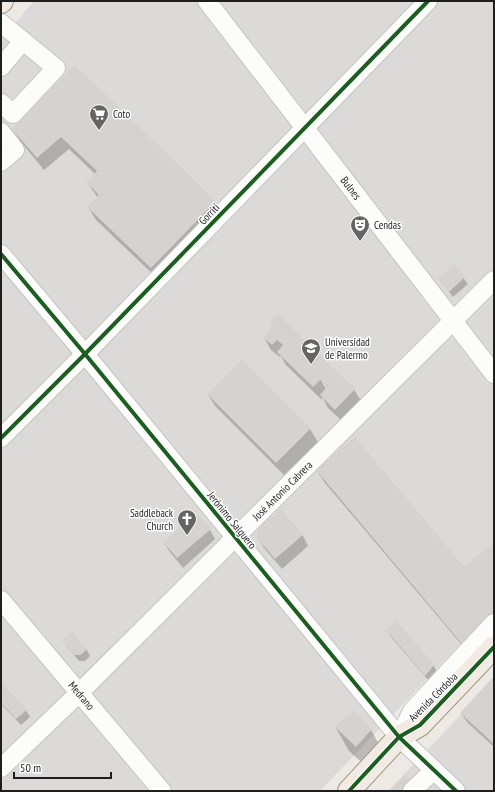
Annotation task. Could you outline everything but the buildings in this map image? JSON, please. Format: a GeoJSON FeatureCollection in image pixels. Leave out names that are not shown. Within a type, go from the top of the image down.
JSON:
{"type":"FeatureCollection","features":[{"type":"Feature","properties":{"kind":"main road","name":"Avenida Córdoba"},"geometry":{"type":"LineString","coordinates":[[358,788],[399,737],[420,725],[494,646]]}},
{"type":"Feature","properties":{"kind":"street","name":"Bulnes"},"geometry":{"type":"LineString","coordinates":[[207,1],[494,374]]}},
{"type":"Feature","properties":{"kind":"street","name":"Gorriti"},"geometry":{"type":"LineString","coordinates":[[1,438],[85,354],[428,1]]}},
{"type":"Feature","properties":{"kind":"street"},"geometry":{"type":"LineString","coordinates":[[1,23],[56,68],[5,114]]}},
{"type":"Feature","properties":{"kind":"street"},"geometry":{"type":"LineString","coordinates":[[1,67],[22,41]]}},
{"type":"Feature","properties":{"kind":"street"},"geometry":{"type":"LineString","coordinates":[[1,132],[16,150],[1,162]]}},
{"type":"Feature","properties":{"kind":"street","name":"Jerónimo Salguero"},"geometry":{"type":"LineString","coordinates":[[1,254],[85,354],[399,737],[456,791]]}},
{"type":"Feature","properties":{"kind":"street","name":"José Antonio Cabrera"},"geometry":{"type":"LineString","coordinates":[[1,768],[79,693],[494,280]]}},
{"type":"Feature","properties":{"kind":"street","name":"Medrano"},"geometry":{"type":"LineString","coordinates":[[1,600],[162,791]]}},
{"type":"Feature","properties":{"kind":"street","name":"Avenida Córdoba"},"geometry":{"type":"LineString","coordinates":[[399,737],[412,711],[494,623]]}},
{"type":"Feature","properties":{"kind":"street"},"geometry":{"type":"LineString","coordinates":[[412,791],[434,770]]}},
{"type":"Feature","properties":{"kind":"shaded area"},"geometry":{"type":"Polygon","coordinates":[[[34,1],[494,1],[494,609],[320,791],[1,791],[1,39],[34,1]]]}},
{"type":"Feature","properties":{"kind":"shaded area"},"geometry":{"type":"Polygon","coordinates":[[[20,22],[71,63],[9,126],[37,158],[1,187],[1,43],[20,22]]]}},
{"type":"Feature","properties":{"kind":"shaded area"},"geometry":{"type":"Polygon","coordinates":[[[494,680],[494,791],[388,791],[494,680]]]}},
{"type":"Feature","properties":{"kind":"cycle path"},"geometry":{"type":"LineString","coordinates":[[1,438],[85,354],[428,1]]}},
{"type":"Feature","properties":{"kind":"cycle path"},"geometry":{"type":"LineString","coordinates":[[1,254],[85,354],[399,737],[456,791]]}},
{"type":"Feature","properties":{"kind":"cycle path"},"geometry":{"type":"LineString","coordinates":[[349,791],[399,737],[420,725],[494,647]]}},
{"type":"Feature","properties":{"kind":"place","name":"Coto"},"geometry":{"type":"Point","coordinates":[99,131]}},
{"type":"Feature","properties":{"kind":"place","name":"Cendas"},"geometry":{"type":"Point","coordinates":[360,242]}},
{"type":"Feature","properties":{"kind":"place","name":"Universidad de Palermo"},"geometry":{"type":"Point","coordinates":[311,365]}},
{"type":"Feature","properties":{"kind":"place","name":"Saddleback Church"},"geometry":{"type":"Point","coordinates":[187,536]}}]}
